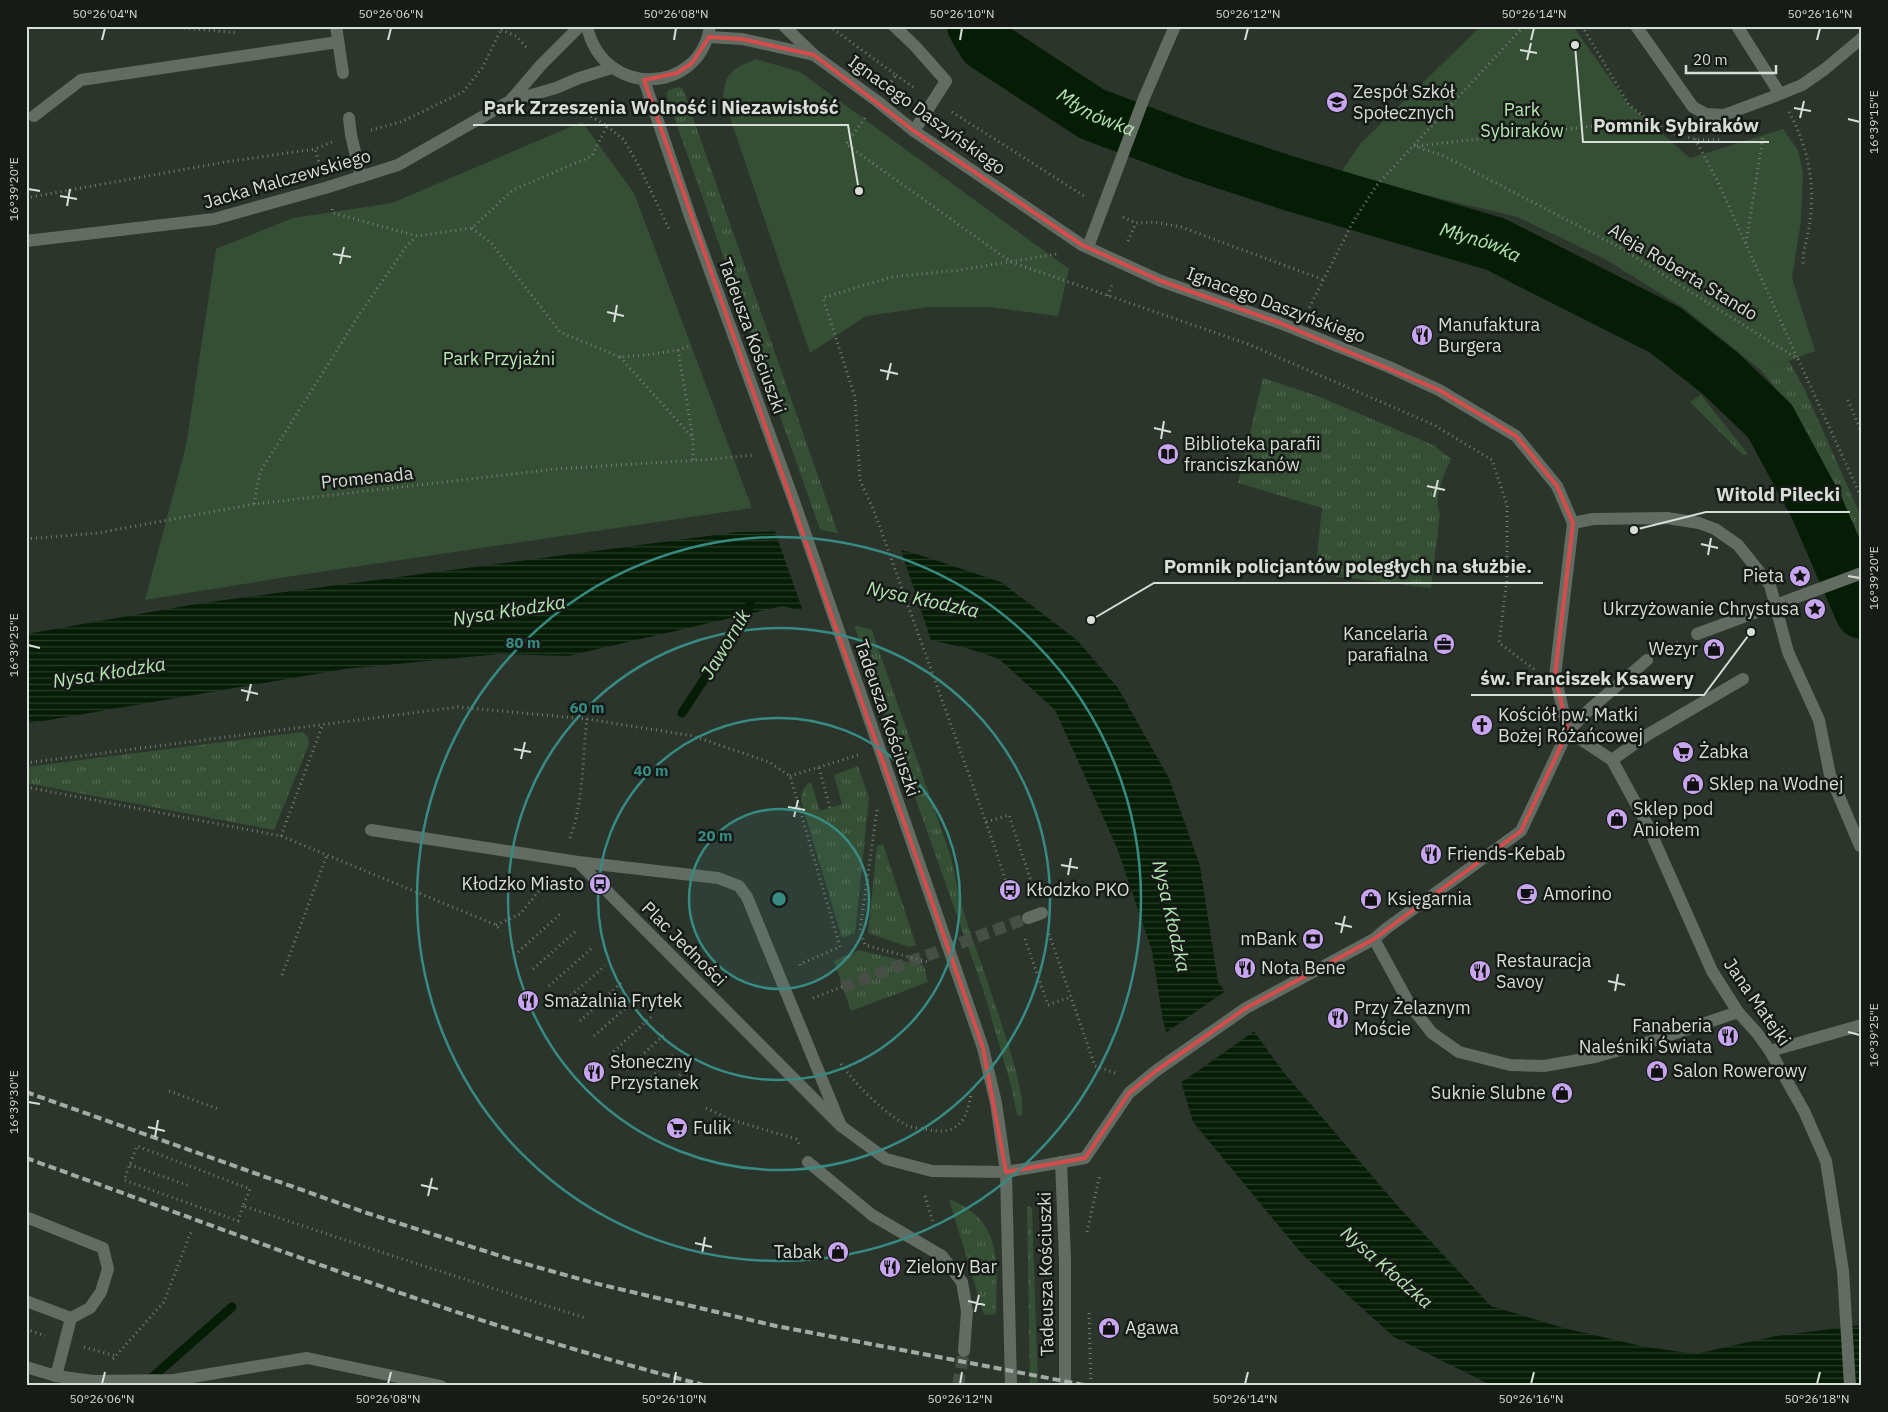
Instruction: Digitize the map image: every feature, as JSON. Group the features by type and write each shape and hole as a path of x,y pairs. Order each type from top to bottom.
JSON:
{"street":[{"path":"336,26 343,73"},
{"name":"Jacka Malczewskiego","path":"510,101 541,65 580,26"},
{"path":"588,26 590,38 599,55 612,68 627,76 644,80 661,79 677,73 692,63 702,51 709,31"},
{"name":"Ignacego Daszyńskiego","path":"784,26 814,55 877,101 914,132 1085,246 1161,281 1280,323 1389,367 1439,390 1516,436 1557,486 1573,523"},
{"path":"894,26 915,46 946,81 914,132"},
{"path":"1085,246 1144,98 1176,26"},
{"path":"1636,26 1693,107 1706,114 1724,115 1802,85 1826,69 1862,38"},
{"path":"1737,26 1780,94"},
{"name":"Ignacego Daszyńskiego","path":"709,31 814,55"},
{"path":"34,116 81,80 338,42"},
{"name":"Jacka Malczewskiego","path":"26,240 214,219 361,177 398,165 510,101 556,88 612,68"},
{"name":"Tadeusza Kościuszki","path":"644,80 691,219 794,504 983,1048 996,1104 1006,1172 1011,1386"},
{"path":"349,118 361,177"},
{"path":"1568,730 1555,676 1573,523 1593,519 1667,518 1699,523 1715,529 1738,545 1770,584 1788,652 1819,720 1830,775 1860,846"},
{"path":"1697,634 1862,573"},
{"path":"1006,1172 1085,1158 1129,1093 1157,1070 1246,1008 1374,939 1521,831 1568,730 1590,708 1653,656"},
{"path":"1612,760 1647,734 1743,679"},
{"name":"Jana Matejki","path":"1568,730 1612,760 1647,824 1712,971 1738,1012 1770,1050 1804,1111 1826,1161 1843,1271 1850,1386"},
{"path":"371,830 578,862 718,878 739,886 747,897 841,1126"},
{"name":"Plac Jedności","path":"578,862 841,1126 886,1159 932,1171 1006,1172"},
{"path":"1028,918 1042,913"},
{"path":"1374,939 1410,1004 1432,1033 1459,1052 1510,1065 1544,1066 1595,1057 1652,1041 1738,1012"},
{"path":"1770,1050 1862,1025"},
{"path":"808,1162 872,1216 942,1256 962,1282 967,1311 964,1351"},
{"name":"Tadeusza Kościuszki","path":"1061,1162 1065,1259 1065,1386"},
{"path":"26,1217 103,1248 108,1269 101,1292 90,1308 71,1318 56,1376"},
{"path":"26,1301 71,1318"},
{"path":"26,1367 56,1376 93,1381 174,1380 307,1358 441,1386"}],"path":[{"path":"1298,330 1353,222 1376,186 1524,26"},
{"path":"896,75 933,101 1102,207 1136,223 1154,222 1181,227 1324,280"},
{"path":"1780,94 1800,132 1808,156 1812,198 1810,223 1803,250 1802,264"},
{"path":"566,101 607,126 624,140 640,168 672,237"},
{"path":"1414,146 1647,120"},
{"path":"254,504 260,472 363,309 406,247 417,236 472,228 513,190 592,156 607,126"},
{"path":"1746,244 1763,136"},
{"path":"1694,139 1716,178 1862,499"},
{"name":"Aleja Roberta Stando","path":"1414,146 1444,156 1619,247 1798,359"},
{"path":"26,198 225,162 315,148"},
{"path":"1108,296 1136,223"},
{"path":"472,228 492,244 560,332 620,357 693,438"},
{"path":"1037,898 1009,815 986,822 874,511 860,480 855,397 823,298 891,277 959,270 1052,256 1085,246"},
{"path":"1010,262 1248,344 1434,425 1492,460 1507,505 1506,579 1499,643 1541,674 1555,676"},
{"path":"620,357 647,355 690,346"},
{"path":"678,350 693,438 693,460"},
{"path":"1848,400 1862,434"},
{"path":"750,446 756,464"},
{"name":"Promenada","path":"26,539 98,533 254,504 556,469 753,455"},
{"path":"26,762 458,707 587,719 693,736 769,762 790,776 840,948 800,964 803,973"},
{"path":"496,925 520,914 543,888 562,859 575,826 587,719"},
{"path":"281,836 323,724"},
{"path":"790,776 859,755"},
{"path":"818,768 830,808"},
{"path":"26,787 281,836 496,925 501,931"},
{"path":"880,818 877,809 860,930 865,945 928,962"},
{"path":"282,976 327,856"},
{"path":"518,952 560,914"},
{"path":"1047,927 1096,1066 1117,1074 1125,1069"},
{"path":"533,969 576,932"},
{"path":"549,986 591,949"},
{"path":"925,953 932,970"},
{"path":"563,1002 605,966"},
{"path":"580,1021 621,983"},
{"path":"809,990 812,999 842,987"},
{"path":"594,1036 636,999"},
{"path":"610,1055 650,1017"},
{"path":"626,1070 665,1034"},
{"path":"648,1081 675,1053"},
{"path":"835,1057 851,1078 907,1126 939,1132 957,1127 968,1112 972,1086"},
{"path":"666,1090 685,1069"},
{"path":"170,1092 218,1109"},
{"path":"706,1108 729,1119 796,1139 808,1162"},
{"path":"137,1146 250,1188 244,1206 238,1221 124,1180 137,1146"},
{"path":"130,1164 190,1186"},
{"path":"1087,1232 1100,1172"},
{"path":"244,1206 586,1318"},
{"path":"93,1381 164,1302 192,1229"},
{"path":"1089,1309 1091,1386"}],"highlighted area":[{"path":"709,37 742,39 814,55 914,131 1082,245 1161,281 1280,323 1439,390 1516,436 1557,486 1573,523 1555,676 1568,731 1521,831 1374,939 1246,1008 1157,1070 1129,1093 1085,1158 1006,1172 983,1048 644,80 677,73 692,63"}],"green space":[{"name":"Park Sybiraków","path":"1481,26 1573,26 1627,103 1690,158 1783,129 1798,150 1803,173 1801,221 1792,278 1815,351 1762,371 1681,306 1603,258 1517,217 1340,174 1360,144"},
{"path":"756,59 800,72 1069,269 1058,316 990,307 929,307 866,316 810,353 723,97 726,82 732,72 736,68"},
{"path":"679,87 683,89 951,857 963,910 1000,1017 1018,1079 1022,1102 1021,1116 1017,1115 1010,1082 984,992 667,97 669,90"},
{"name":"Park Przyjaźni","path":"582,122 634,193 752,508 299,575 145,600 186,446 216,249 293,218 392,203"},
{"path":"1789,361 1804,388 1862,519 1862,558 1830,480 1777,390 1762,371"},
{"path":"1263,378 1320,397 1435,446 1451,459 1439,494 1438,508 1440,514 1431,588 1315,574 1322,508 1238,483"},
{"path":"1701,395 1748,454 1743,455 1690,402"},
{"path":"302,732 308,737 309,744 274,830 26,783 26,767"},
{"path":"858,766 869,798 855,933 842,938 801,801 803,790 811,782 820,811 842,804 834,775"},
{"path":"883,844 916,945 909,947 868,933 877,846"},
{"path":"859,950 924,966 928,982 851,1011 834,961"},
{"path":"949,1199 967,1208 980,1220 994,1246 997,1278 996,1314 984,1315"},
{"path":"1027,1206 1032,1208 1038,1386 1030,1386"}],"water":[{"name":"Nysa Kłodzka","path":"813,531 914,553 1001,582 1077,640 1118,688 1169,778 1200,866 1218,982 1285,1074 1397,1205 1491,1306 1564,1328 1641,1346 1695,1354 1776,1336 1862,1325 1862,1386 1493,1386 1394,1337 1302,1254 1193,1122 1163,1021 1152,951 1117,848 1055,710 999,659 970,649 782,606 568,656 499,654 345,669 26,724 26,634 202,603 738,532"}],"pier":[{"path":"813,528 900,547 932,643 804,614 774,529"},
{"path":"1227,990 1256,1030 1179,1084 1164,1034"}],"waterway":[{"name":"Młynówka","path":"974,26 985,44 1092,114 1191,151 1291,184 1495,244 1665,330 1721,374 1770,421 1816,506 1862,612"},
{"name":"Jawornik","path":"682,713 747,614 750,603"},
{"name":"Jawornik","path":"148,1381 232,1307"}],"tunnel":[{"path":"842,987 1028,918"},
{"path":"958,1386 964,1351"}],"railway":[{"path":"26,1092 367,1213 519,1262 594,1283 776,1326 1090,1386"},
{"path":"26,1158 450,1310 621,1363 708,1386"}],"place":[{"name":"Pomnik Sybiraków","path":"1575,45"},
{"name":"Zespół Szkół Społecznych","path":"1337,102"},
{"name":"Park Zrzeszenia Wolność i Niezawisłość","path":"859,191"},
{"name":"Manufaktura Burgera","path":"1422,335"},
{"name":"Biblioteka parafii franciszkanów","path":"1168,454"},
{"name":"Witold Pilecki","path":"1634,530"},
{"name":"Pieta","path":"1800,576"},
{"name":"Ukrzyżowanie Chrystusa","path":"1815,609"},
{"name":"Pomnik policjantów poległych na służbie.","path":"1091,620"},
{"name":"św. Franciszek Ksawery","path":"1751,632"},
{"name":"Kancelaria parafialna","path":"1444,644"},
{"name":"Wezyr","path":"1714,649"},
{"name":"Kościół pw. Matki Bożej Różańcowej","path":"1482,725"},
{"name":"Żabka","path":"1683,752"},
{"name":"Sklep na Wodnej","path":"1693,784"},
{"name":"Sklep pod Aniołem","path":"1617,819"},
{"name":"Friends-Kebab","path":"1431,854"},
{"name":"Kłodzko Miasto","path":"600,884"},
{"name":"Kłodzko PKO","path":"1010,890"},
{"name":"Amorino","path":"1527,894"},
{"name":"Księgarnia","path":"1371,899"},
{"name":"mBank","path":"1313,939"},
{"name":"Nota Bene","path":"1245,968"},
{"name":"Restauracja Savoy","path":"1480,971"},
{"name":"Smażalnia Frytek","path":"528,1001"},
{"name":"Przy Żelaznym Moście","path":"1338,1018"},
{"name":"Fanaberia Naleśniki Świata","path":"1728,1036"},
{"name":"Salon Rowerowy","path":"1657,1071"},
{"name":"Słoneczny Przystanek","path":"594,1072"},
{"name":"Suknie Slubne","path":"1562,1093"},
{"name":"Fulik","path":"677,1128"},
{"name":"Tabak","path":"838,1252"},
{"name":"Zielony Bar","path":"890,1267"},
{"name":"Agawa","path":"1109,1328"}]}
